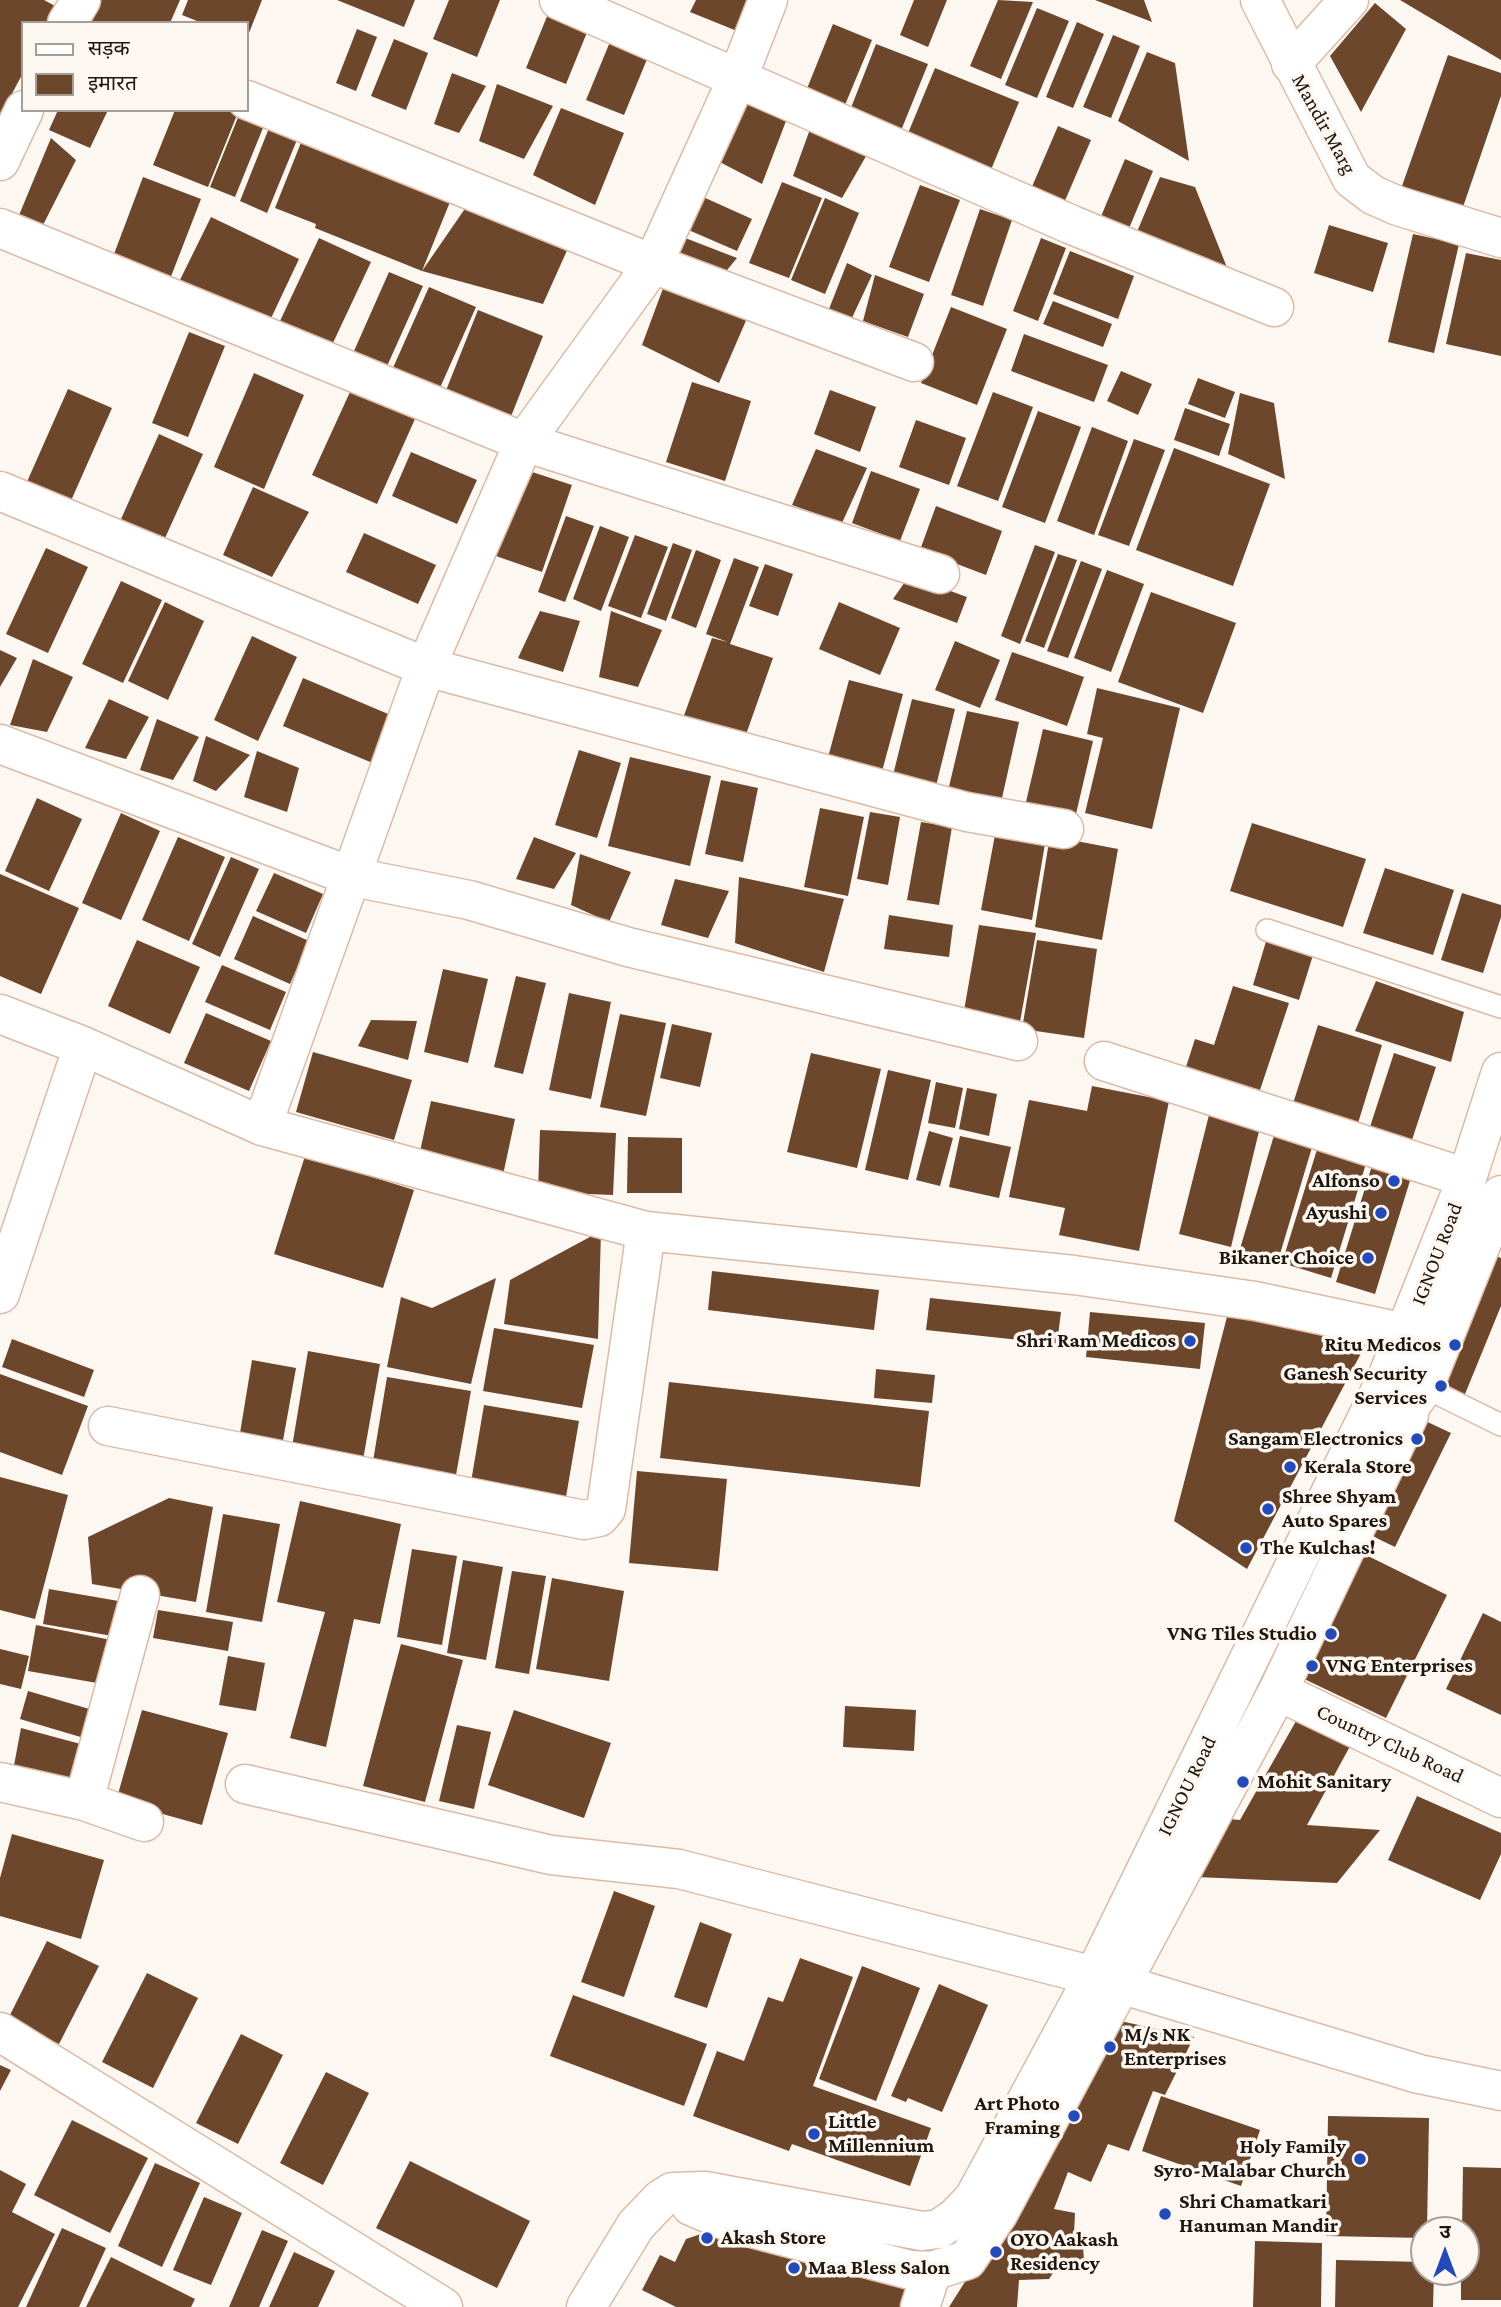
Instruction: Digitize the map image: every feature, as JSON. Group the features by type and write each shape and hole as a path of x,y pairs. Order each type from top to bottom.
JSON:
{"street":[{"path":"68,21 81,0"},
{"path":"559,0 1072,225 1274,307"},
{"path":"262,1126 426,667 524,442 653,264 738,77 768,0"},
{"name":"Mandir Marg","path":"1260,0 1352,179 1373,195 1398,206 1501,238"},
{"path":"1291,64 1349,0"},
{"path":"248,100 653,264 914,362"},
{"path":"0,161 23,112"},
{"path":"0,228 524,442 940,574"},
{"path":"0,491 426,667 967,812 1065,829"},
{"path":"0,744 353,877 469,900 628,947 1018,1041"},
{"path":"0,1014 83,1046 262,1126 646,1231 1074,1275 1255,1301 1406,1333"},
{"path":"0,1294 83,1046"},
{"path":"1104,1061 1467,1178"},
{"name":"IGNOU Road","path":"672,2192 692,2208 729,2222 825,2250 910,2270 932,2271 967,2260 998,2214 1406,1333 1467,1178 1501,1072"},
{"name":"IGNOU Road","path":"672,2192 692,2189 903,2230 939,2229 974,2198 1108,1980 1278,1691 1409,1415 1409,1408 1424,1387 1501,1195"},
{"path":"108,1426 584,1520 599,1517 606,1509 646,1231"},
{"path":"84,1801 140,1595"},
{"name":"Country Club Road","path":"1278,1691 1501,1798"},
{"path":"0,1782 84,1801 144,1822"},
{"path":"245,1784 551,1855 679,1869 1108,1980 1419,2074 1501,2091"},
{"path":"0,2032 443,2307"},
{"path":"586,2307 636,2224 672,2192"},
{"path":"920,2307 932,2271"}],"lane":[{"path":"1268,930 1501,1007"},
{"path":"1424,1387 1501,1425"}],"building":[{"path":"0,0 44,0 57,7 49,21 21,21 21,77 0,116"},
{"path":"97,0 180,0 171,21 88,20"},
{"path":"188,0 262,0 248,35 248,21 197,21 182,15"},
{"path":"337,0 415,0 404,27"},
{"path":"449,0 500,0 477,57 433,39"},
{"path":"696,0 756,0 742,33 690,12"},
{"path":"914,0 947,0 928,47 900,35"},
{"path":"998,0 1033,2 1001,79 970,66"},
{"path":"1095,0 1144,0 1152,22"},
{"path":"1400,0 1501,0 1501,60"},
{"path":"1375,3 1406,29 1361,112 1330,56"},
{"path":"1037,8 1069,21 1037,98 1005,85"},
{"path":"550,9 590,25 566,84 526,68"},
{"path":"1077,22 1104,34 1073,108 1046,97"},
{"path":"833,24 872,40 840,117 802,101"},
{"path":"357,29 377,37 356,91 336,83"},
{"path":"1113,35 1140,46 1111,118 1083,107"},
{"path":"612,37 650,52 624,115 586,100"},
{"path":"394,39 428,53 406,110 371,96"},
{"path":"876,44 928,64 898,138 847,118"},
{"path":"1147,52 1175,63 1189,161 1118,121"},
{"path":"1448,55 1501,73 1501,96 1463,207 1402,186"},
{"path":"935,68 1019,102 988,177 904,143"},
{"path":"452,73 486,86 459,133 434,124"},
{"path":"497,84 553,106 524,159 479,141"},
{"path":"737,96 791,108 762,184 712,158"},
{"path":"561,108 624,133 595,205 533,175"},
{"path":"57,112 107,112 90,148 49,130"},
{"path":"174,112 238,112 208,187 153,165"},
{"path":"240,112 267,118 235,197 210,187"},
{"path":"273,118 301,130 267,213 240,201"},
{"path":"813,121 873,144 842,198 793,176"},
{"path":"1058,126 1091,140 1061,210 1028,196"},
{"path":"304,135 452,197 422,271 315,228 316,224 275,208"},
{"path":"51,138 76,160 42,227 17,220"},
{"path":"1125,159 1153,171 1125,238 1097,226"},
{"path":"143,177 201,199 165,292 108,270"},
{"path":"1160,177 1195,187 1228,270 1134,239"},
{"path":"782,182 822,198 789,278 749,263"},
{"path":"920,185 960,200 929,282 889,267"},
{"path":"692,192 752,219 737,251 677,225"},
{"path":"473,197 569,246 543,304 422,271"},
{"path":"825,198 859,213 825,294 791,280"},
{"path":"980,209 1012,220 983,306 951,295"},
{"path":"211,217 299,259 265,331 176,288"},
{"path":"1329,225 1388,243 1373,292 1314,273"},
{"path":"1413,234 1459,244 1434,353 1388,342"},
{"path":"680,236 737,258 723,275 665,259"},
{"path":"319,238 371,262 332,345 280,321"},
{"path":"1041,238 1066,248 1038,321 1013,311"},
{"path":"1070,251 1134,276 1118,319 1053,294"},
{"path":"1466,253 1501,260 1501,356 1446,344"},
{"path":"847,263 872,275 851,320 829,309"},
{"path":"389,272 423,286 383,375 350,360"},
{"path":"875,275 924,294 908,337 863,321"},
{"path":"665,283 748,316 719,383 642,345"},
{"path":"429,287 476,307 439,390 392,370"},
{"path":"1053,301 1112,324 1103,347 1043,324"},
{"path":"951,307 1007,329 977,405 921,383"},
{"path":"478,310 543,336 508,424 443,398"},
{"path":"189,332 225,346 188,437 152,423"},
{"path":"1024,334 1108,365 1094,402 1011,371"},
{"path":"1121,371 1152,384 1138,415 1107,401"},
{"path":"254,373 304,395 264,489 214,467"},
{"path":"1198,378 1235,392 1225,418 1188,404"},
{"path":"355,381 419,410 377,504 312,475"},
{"path":"692,382 751,401 725,481 666,462"},
{"path":"68,389 112,408 70,503 26,484"},
{"path":"830,390 876,407 860,452 814,434"},
{"path":"993,392 1033,407 998,501 957,486"},
{"path":"1240,393 1274,403 1285,479 1228,454"},
{"path":"1185,408 1230,424 1219,456 1174,440"},
{"path":"1038,411 1081,427 1045,523 1002,507"},
{"path":"916,420 966,438 949,485 899,467"},
{"path":"1092,427 1128,441 1094,535 1057,521"},
{"path":"159,434 203,454 161,547 117,528"},
{"path":"1134,439 1165,450 1129,546 1098,535"},
{"path":"1174,448 1270,484 1233,586 1136,550"},
{"path":"816,449 867,468 842,523 792,505"},
{"path":"411,452 477,480 457,524 392,496"},
{"path":"523,469 572,485 542,572 493,555"},
{"path":"871,471 920,489 900,541 852,523"},
{"path":"253,487 309,512 272,577 223,555"},
{"path":"936,506 1002,531 986,575 920,550"},
{"path":"566,516 594,526 565,602 538,592"},
{"path":"600,526 629,537 601,611 573,599"},
{"path":"364,533 436,565 418,604 346,572"},
{"path":"635,535 668,547 641,618 608,606"},
{"path":"673,543 692,550 666,621 647,614"},
{"path":"1035,545 1055,552 1020,644 1001,636"},
{"path":"46,548 88,567 48,653 6,634"},
{"path":"696,550 721,560 696,628 671,618"},
{"path":"1058,554 1077,560 1044,648 1025,641"},
{"path":"734,558 759,567 730,644 773,658 743,743 682,721 712,638 728,642 706,634"},
{"path":"1081,561 1102,569 1068,658 1047,651"},
{"path":"765,564 793,574 778,616 749,606"},
{"path":"1107,570 1144,584 1111,672 1074,658"},
{"path":"909,576 967,597 957,623 893,599"},
{"path":"121,581 162,600 123,683 82,664"},
{"path":"1151,592 1236,623 1203,713 1118,682"},
{"path":"165,602 204,621 168,700 128,681"},
{"path":"839,602 900,628 880,675 819,649"},
{"path":"540,611 580,621 563,672 518,658"},
{"path":"611,611 662,630 638,687 599,677"},
{"path":"252,636 297,657 258,741 214,720"},
{"path":"955,641 1000,660 980,708 935,690"},
{"path":"0,650 17,658 0,687"},
{"path":"1012,652 1084,677 1067,726 995,700"},
{"path":"33,659 73,677 47,732 10,725"},
{"path":"303,678 400,719 380,766 283,726"},
{"path":"849,680 903,694 881,775 827,761"},
{"path":"1097,688 1180,708 1152,829 1085,813 1103,738 1087,734"},
{"path":"109,699 149,717 126,759 85,748"},
{"path":"912,699 955,709 936,786 893,775"},
{"path":"967,711 1019,722 1000,807 947,795"},
{"path":"157,719 199,737 173,780 140,770"},
{"path":"1043,729 1093,741 1076,814 1026,802"},
{"path":"206,736 250,755 216,791 193,781"},
{"path":"579,750 621,763 597,838 555,825"},
{"path":"257,751 299,768 287,812 244,797"},
{"path":"630,757 711,776 690,866 608,846"},
{"path":"721,780 758,788 743,862 705,854"},
{"path":"37,798 82,819 49,891 5,871"},
{"path":"820,808 864,817 848,896 804,887"},
{"path":"870,812 900,817 888,885 857,879"},
{"path":"121,813 160,831 121,920 82,903"},
{"path":"921,822 952,827 939,905 907,900"},
{"path":"1252,823 1366,859 1343,927 1230,891"},
{"path":"997,824 1047,832 1032,920 981,910"},
{"path":"1050,836 1118,849 1102,940 1035,927"},
{"path":"178,837 225,857 189,941 142,920"},
{"path":"534,837 576,853 554,889 516,879"},
{"path":"580,854 631,872 609,922 571,905"},
{"path":"231,857 259,869 220,957 192,944"},
{"path":"1385,868 1454,890 1433,955 1363,933"},
{"path":"274,873 323,894 306,933 256,911"},
{"path":"0,874 79,908 41,994 0,976"},
{"path":"739,877 844,899 824,972 735,943"},
{"path":"675,879 729,891 708,938 661,925"},
{"path":"1462,893 1501,905 1501,917 1483,973 1441,960"},
{"path":"889,915 953,925 949,957 884,949"},
{"path":"253,916 309,941 290,984 234,959"},
{"path":"979,925 1036,933 1018,1033 962,1022"},
{"path":"1267,938 1314,952 1299,1000 1253,985"},
{"path":"137,940 200,967 170,1034 108,1006"},
{"path":"1037,940 1097,949 1084,1038 1022,1029"},
{"path":"222,965 286,992 270,1030 205,1002"},
{"path":"443,969 488,979 468,1063 424,1052"},
{"path":"516,976 546,983 523,1074 494,1067"},
{"path":"1376,981 1464,1012 1451,1062 1355,1031"},
{"path":"1233,986 1289,1003 1260,1090 1186,1067 1195,1039 1214,1045"},
{"path":"569,993 611,1002 591,1099 549,1090"},
{"path":"206,1013 271,1041 249,1091 184,1063"},
{"path":"620,1014 666,1023 646,1116 600,1107"},
{"path":"371,1020 417,1021 408,1060 358,1046"},
{"path":"672,1024 712,1033 700,1087 660,1078"},
{"path":"1318,1025 1382,1045 1355,1133 1290,1113"},
{"path":"313,1052 412,1080 394,1140 296,1112"},
{"path":"811,1053 881,1069 857,1168 787,1152"},
{"path":"1394,1053 1436,1067 1410,1146 1368,1133"},
{"path":"888,1070 931,1080 908,1180 865,1170"},
{"path":"936,1082 963,1088 955,1128 928,1123"},
{"path":"1092,1086 1169,1101 1139,1251 1059,1235 1065,1208 1009,1197 1029,1100 1087,1111"},
{"path":"967,1088 997,1094 989,1136 959,1129"},
{"path":"431,1101 515,1119 503,1175 419,1156"},
{"path":"1210,1111 1261,1123 1231,1247 1179,1234"},
{"path":"540,1130 616,1133 613,1195 538,1192"},
{"path":"929,1131 953,1138 940,1186 916,1180"},
{"path":"1275,1132 1313,1144 1277,1264 1239,1252"},
{"path":"960,1136 1011,1147 999,1198 949,1187"},
{"path":"628,1137 682,1138 682,1193 627,1193"},
{"path":"1319,1143 1368,1157 1331,1278 1282,1263"},
{"path":"305,1156 414,1190 383,1288 274,1254"},
{"path":"1374,1159 1413,1171 1375,1294 1336,1282"},
{"path":"601,1231 598,1339 504,1324 510,1280"},
{"path":"1487,1252 1501,1258 1501,1306 1463,1399 1434,1386"},
{"path":"712,1271 879,1290 874,1330 708,1310"},
{"path":"496,1278 471,1384 387,1367 401,1297 432,1308"},
{"path":"930,1298 1061,1312 1057,1344 926,1330"},
{"path":"1229,1309 1367,1342 1247,1569 1174,1521"},
{"path":"1090,1312 1205,1323 1200,1369 1086,1357"},
{"path":"494,1328 594,1345 582,1408 483,1391"},
{"path":"12,1339 94,1370 84,1397 2,1367"},
{"path":"308,1351 380,1364 363,1460 292,1447"},
{"path":"252,1360 296,1368 282,1446 239,1439"},
{"path":"876,1369 935,1375 932,1403 874,1398"},
{"path":"0,1374 88,1406 62,1475 0,1452"},
{"path":"387,1377 471,1391 456,1475 373,1461"},
{"path":"669,1382 929,1411 920,1487 660,1458"},
{"path":"484,1405 579,1421 566,1497 471,1482"},
{"path":"1419,1418 1451,1433 1395,1547 1362,1531"},
{"path":"637,1471 727,1479 718,1571 629,1563"},
{"path":"0,1477 68,1495 35,1619 0,1610"},
{"path":"169,1498 213,1507 196,1602 92,1584 88,1537"},
{"path":"300,1501 401,1524 380,1624 354,1619 326,1747 290,1738 325,1612 277,1602"},
{"path":"223,1514 280,1524 262,1622 206,1612"},
{"path":"412,1549 457,1556 442,1645 397,1637"},
{"path":"1362,1553 1447,1595 1386,1718 1300,1677"},
{"path":"463,1560 503,1567 486,1660 447,1653"},
{"path":"512,1571 546,1576 529,1674 495,1668"},
{"path":"552,1578 624,1591 609,1681 536,1669"},
{"path":"49,1589 130,1603 124,1638 43,1624"},
{"path":"158,1610 233,1622 228,1651 153,1638"},
{"path":"1483,1613 1501,1622 1501,1715 1446,1689"},
{"path":"36,1625 111,1640 103,1684 28,1671"},
{"path":"401,1644 463,1660 425,1802 363,1786"},
{"path":"0,1649 29,1656 21,1689 0,1684"},
{"path":"228,1656 265,1663 256,1711 219,1705"},
{"path":"28,1691 103,1713 94,1741 20,1719"},
{"path":"845,1706 916,1710 914,1751 843,1747"},
{"path":"142,1710 228,1733 202,1825 116,1801"},
{"path":"514,1710 611,1743 584,1818 488,1785"},
{"path":"1300,1714 1354,1739 1307,1825 1380,1830 1337,1883 1196,1877 1229,1819 1240,1820"},
{"path":"457,1725 491,1732 474,1809 439,1801"},
{"path":"21,1728 88,1746 76,1791 12,1776"},
{"path":"1417,1796 1501,1833 1501,1854 1480,1900 1388,1860"},
{"path":"12,1834 104,1860 81,1939 0,1916 0,1878"},
{"path":"614,1891 655,1906 624,1997 581,1982"},
{"path":"700,1922 732,1934 707,2008 674,1997"},
{"path":"47,1941 99,1966 59,2044 8,2019"},
{"path":"800,1958 853,1977 813,2086 931,2128 910,2186 792,2144 789,2151 693,2116 717,2051 744,2061 768,1997 783,2002"},
{"path":"862,1966 920,1988 876,2101 819,2079"},
{"path":"147,1973 198,1998 153,2088 102,2062"},
{"path":"939,1984 988,2005 942,2112 908,2098 906,2102 891,2096"},
{"path":"573,1995 707,2044 684,2106 550,2056"},
{"path":"1111,2019 1194,2037 1165,2095 1153,2091 1129,2151 1108,2144 1091,2182 1068,2172 1054,2209 1075,2213 1074,2234 1082,2234 1084,2260 1061,2261 1049,2279 1019,2280 1017,2307 949,2307 982,2255"},
{"path":"241,2034 283,2055 238,2144 196,2123"},
{"path":"0,2065 11,2070 0,2091"},
{"path":"326,2072 369,2093 323,2185 280,2163"},
{"path":"1161,2096 1260,2130 1241,2186 1142,2151"},
{"path":"1328,2116 1429,2118 1427,2216 1410,2216 1410,2238 1326,2236"},
{"path":"72,2120 148,2158 110,2233 34,2195"},
{"path":"410,2161 530,2221 497,2288 376,2228"},
{"path":"155,2163 200,2183 162,2267 118,2246"},
{"path":"1463,2167 1501,2168 1501,2300 1461,2300 1461,2286 1480,2286 1480,2216 1462,2216"},
{"path":"0,2170 26,2184 12,2212 55,2234 18,2307 0,2307"},
{"path":"204,2197 242,2213 211,2285 173,2270"},
{"path":"62,2228 106,2248 79,2307 26,2307"},
{"path":"262,2230 288,2241 259,2307 229,2307"},
{"path":"707,2232 915,2285 905,2307 676,2307 642,2290 660,2255 675,2262 686,2239"},
{"path":"1255,2241 1322,2243 1321,2307 1253,2307"},
{"path":"294,2252 335,2271 318,2307 269,2307"},
{"path":"111,2257 195,2299 191,2307 86,2307"},
{"path":"1336,2260 1410,2262 1410,2286 1434,2286 1433,2307 1335,2307"}],"place":[{"name":"Alfonso","path":"1394,1181"},
{"name":"Ayushi","path":"1381,1213"},
{"name":"Bikaner Choice","path":"1368,1258"},
{"name":"Shri Ram Medicos","path":"1190,1341"},
{"name":"Ritu Medicos","path":"1455,1345"},
{"name":"Ganesh Security Services","path":"1441,1386"},
{"name":"Sangam Electronics","path":"1417,1439"},
{"name":"Kerala Store","path":"1290,1467"},
{"name":"Shree Shyam Auto Spares","path":"1268,1509"},
{"name":"The Kulchas!","path":"1246,1548"},
{"name":"VNG Tiles Studio","path":"1331,1634"},
{"name":"VNG Enterprises","path":"1312,1666"},
{"name":"Mohit Sanitary","path":"1243,1782"},
{"name":"M/s NK Enterprises","path":"1110,2047"},
{"name":"Art Photo Framing","path":"1074,2116"},
{"name":"Little Millennium","path":"814,2134"},
{"name":"Holy Family Syro-Malabar Church","path":"1360,2159"},
{"name":"Shri Chamatkari Hanuman Mandir","path":"1165,2214"},
{"name":"Akash Store","path":"707,2238"},
{"name":"OYO Aakash Residency","path":"996,2252"},
{"name":"Maa Bless Salon","path":"794,2268"}]}
